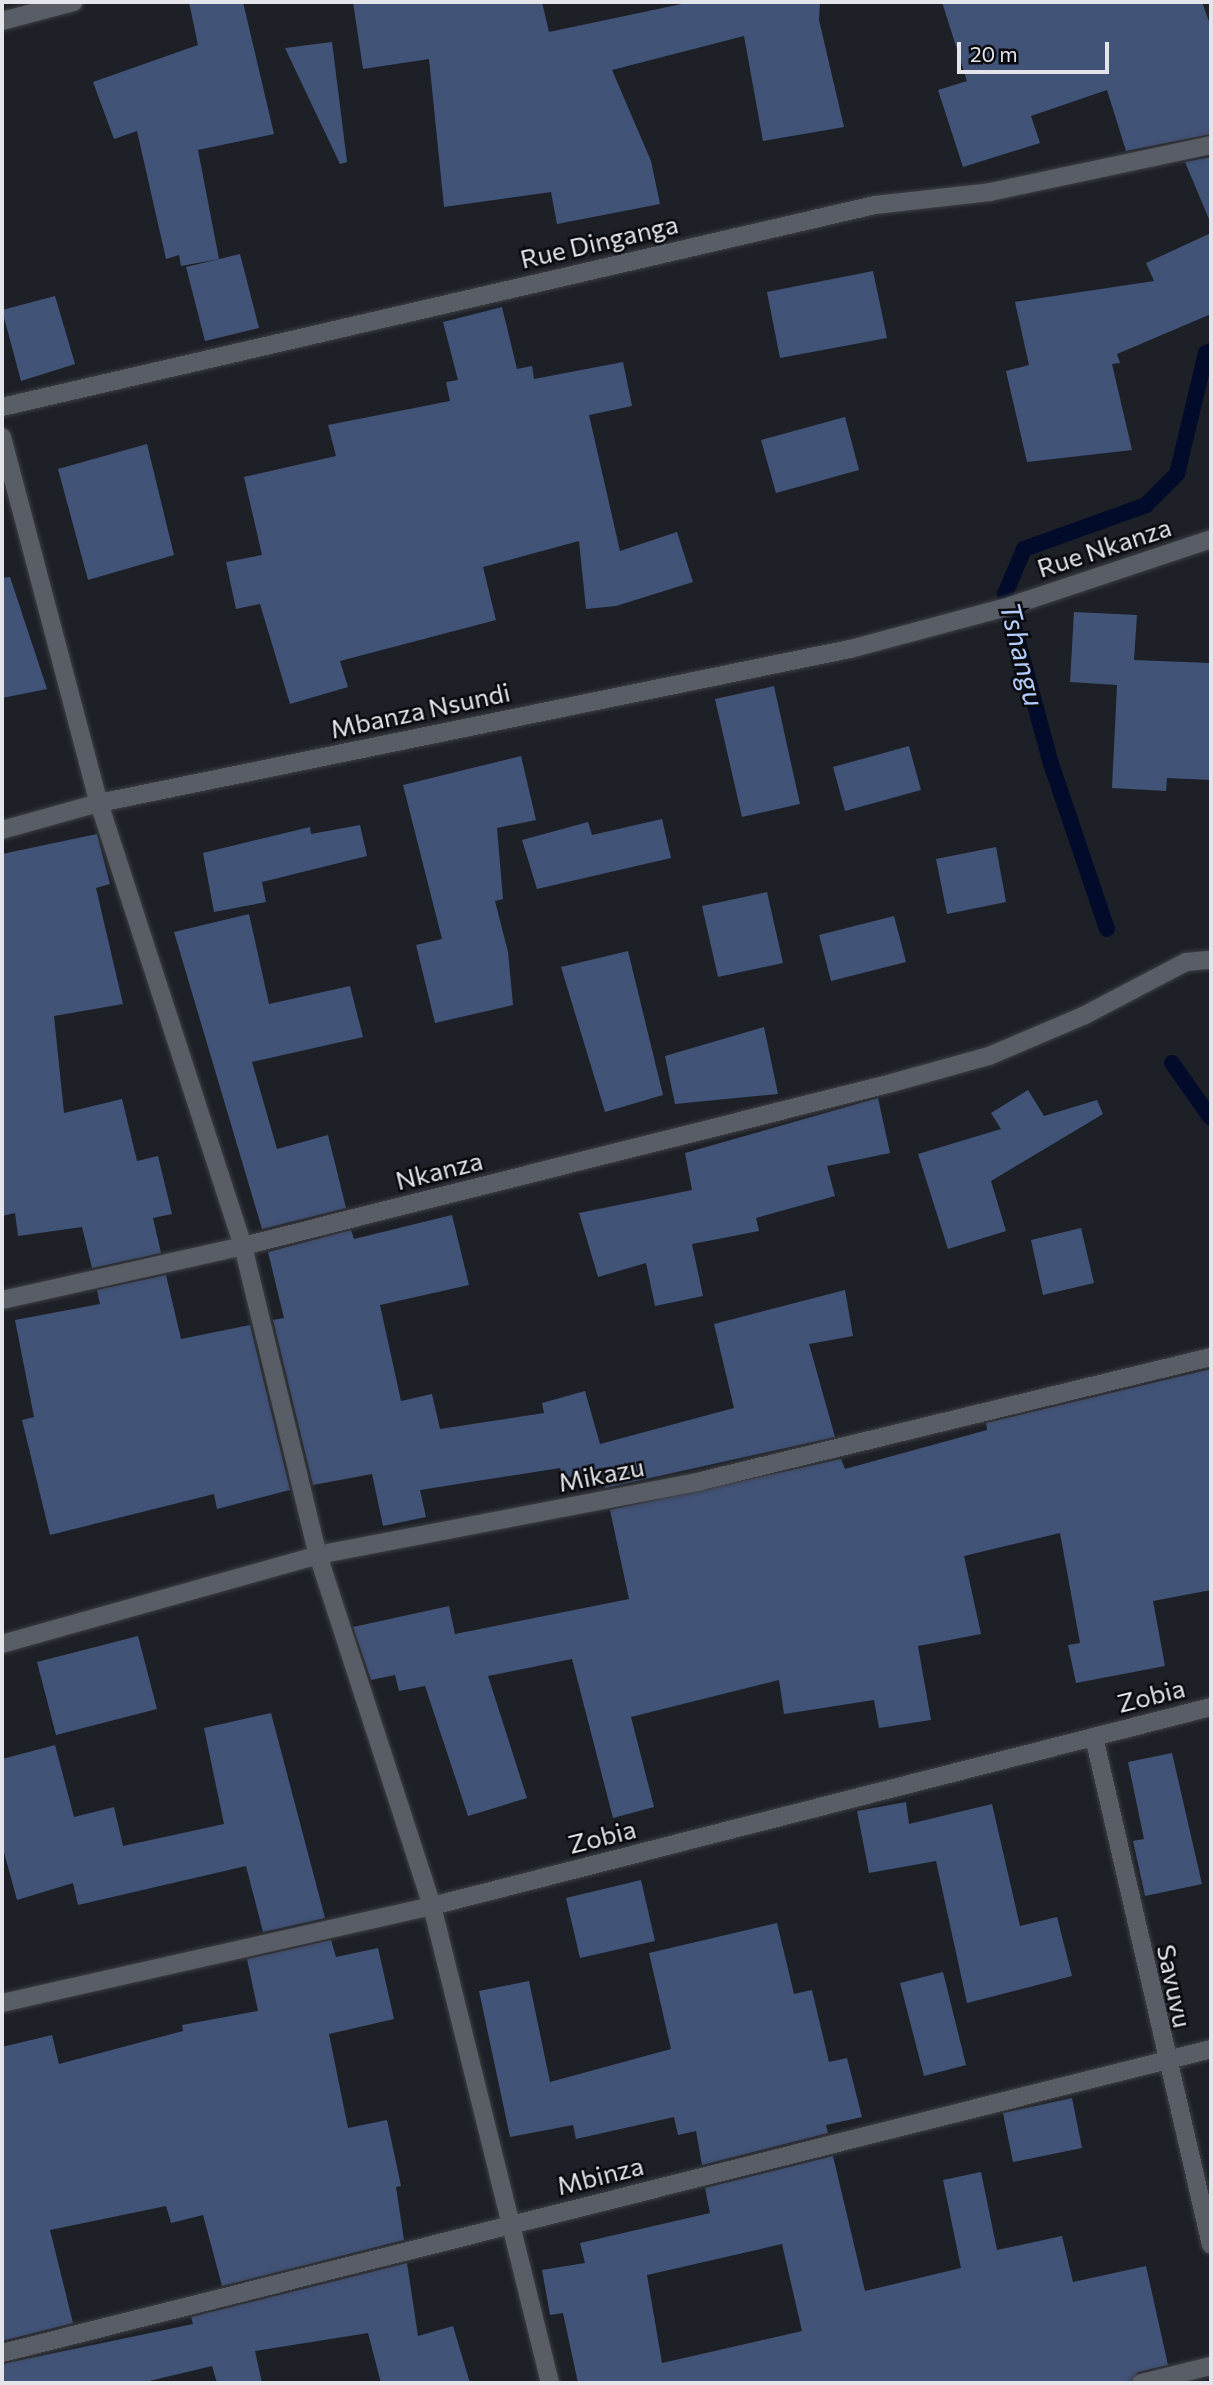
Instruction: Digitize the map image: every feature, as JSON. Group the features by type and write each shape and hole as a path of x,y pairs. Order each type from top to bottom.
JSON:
{"street":[{"path":"2,21 74,2"},
{"name":"Rue Dinganga","path":"2,407 875,205 978,194 1211,145"},
{"path":"2,437 99,803 243,1246 318,1555 432,1906 550,2383"},
{"name":"Rue Nkanza","path":"850,649 1010,606 1211,539"},
{"name":"Mbanza Nsundi","path":"2,830 99,803 850,649"},
{"name":"Nkanza","path":"2,1300 243,1246 888,1084 989,1056 1186,962 1211,960"},
{"name":"Mikazu","path":"2,1644 318,1555 701,1481 1211,1357"},
{"name":"Zobia","path":"2,2003 432,1906 1211,1707"},
{"name":"Savuvu","path":"1094,1737 1165,2060 1211,2245"},
{"name":"Mbinza","path":"2,2353 1211,2049"},
{"path":"1141,2383 1211,2366"}],"building":[{"path":"189,2 243,2 274,134 198,150 219,259 181,266 179,255 166,259 137,131 114,139 93,82 198,45"},
{"path":"353,2 542,2 549,32 691,2 820,2 819,20 844,127 763,141 744,36 612,70 651,161 660,204 557,224 551,192 444,207 429,59 363,69"},
{"path":"942,2 1202,2 1211,27 1211,134 1126,151 1107,90 1031,116 1040,143 963,167 938,90 967,81"},
{"path":"332,42 347,162 340,164 285,48"},
{"path":"1211,157 1211,224 1185,162"},
{"path":"1211,233 1211,314 1117,354 1120,363 1112,364 1132,450 1027,462 1006,371 1029,365 1015,302 1154,281 1146,263"},
{"path":"240,254 259,328 205,341 186,267"},
{"path":"873,271 887,338 780,358 767,292"},
{"path":"55,296 75,364 21,381 2,310"},
{"path":"502,307 517,369 532,366 534,379 623,362 632,406 589,415 620,551 677,532 693,582 616,606 586,609 579,541 483,567 496,620 340,661 348,687 290,704 260,604 236,609 226,562 262,555 244,477 336,456 328,425 450,401 446,382 458,380 443,322"},
{"path":"845,417 859,470 776,493 761,440"},
{"path":"147,444 174,555 88,580 58,469"},
{"path":"10,577 47,689 2,698 2,578"},
{"path":"1074,612 1137,615 1134,660 1211,663 1211,780 1167,778 1166,791 1112,788 1117,685 1070,682"},
{"path":"774,686 800,804 742,817 715,699"},
{"path":"909,746 921,790 845,811 833,767"},
{"path":"521,756 536,820 497,828 503,899 495,901 508,952 513,1005 435,1023 416,945 442,939 403,785"},
{"path":"662,819 671,858 537,889 522,840 588,822 592,835"},
{"path":"360,825 367,856 262,882 266,902 214,912 203,853 310,827 311,834"},
{"path":"97,834 110,884 96,888 123,1004 54,1016 64,1113 122,1099 137,1161 158,1156 172,1214 153,1218 161,1253 92,1268 82,1227 18,1236 15,1213 2,1216 2,854"},
{"path":"996,847 1006,902 947,914 936,859"},
{"path":"767,892 783,963 718,977 702,906"},
{"path":"249,914 269,1004 350,986 363,1037 252,1062 277,1149 328,1135 346,1208 262,1229 174,932"},
{"path":"894,916 906,962 831,981 819,935"},
{"path":"628,951 663,1095 605,1112 561,967"},
{"path":"764,1027 778,1094 675,1104 665,1056"},
{"path":"1028,1090 1044,1116 1097,1100 1103,1114 991,1181 1006,1231 948,1249 918,1154 1001,1129 991,1113"},
{"path":"878,1098 890,1153 827,1166 835,1196 756,1218 759,1231 692,1244 703,1296 655,1306 646,1263 598,1277 579,1213 692,1190 685,1153"},
{"path":"452,1215 469,1285 380,1305 401,1401 432,1394 440,1429 544,1413 542,1403 585,1391 600,1444 734,1408 714,1324 845,1290 853,1336 809,1344 835,1437 605,1488 601,1468 563,1479 560,1468 420,1490 426,1517 383,1526 372,1474 313,1485 273,1320 284,1318 268,1252 351,1230 354,1239"},
{"path":"1081,1228 1094,1283 1043,1295 1031,1240"},
{"path":"166,1275 181,1339 250,1325 290,1490 217,1509 214,1494 50,1535 22,1420 34,1417 15,1320 100,1304 97,1290"},
{"path":"1211,1369 1211,1590 1153,1601 1165,1666 1076,1683 1068,1645 1080,1643 1060,1533 964,1556 981,1634 918,1646 931,1720 879,1728 874,1700 784,1714 779,1680 631,1717 654,1807 613,1818 572,1659 488,1676 527,1798 468,1816 425,1686 399,1691 395,1675 371,1680 353,1627 449,1606 455,1634 629,1599 610,1510 841,1459 845,1469 987,1430 986,1423"},
{"path":"138,1636 157,1709 56,1735 37,1662"},
{"path":"271,1713 325,1918 263,1932 246,1866 78,1905 73,1883 17,1900 2,1845 2,1759 55,1745 74,1817 114,1807 123,1846 224,1824 204,1728"},
{"path":"1172,1753 1202,1884 1145,1896 1133,1841 1144,1839 1128,1762"},
{"path":"906,1802 909,1824 992,1804 1020,1926 1057,1917 1072,1976 967,2003 936,1861 869,1873 857,1811"},
{"path":"641,1880 655,1941 580,1958 566,1898"},
{"path":"777,1923 794,1994 812,1990 829,2062 847,2058 862,2117 826,2125 828,2133 702,2165 696,2131 678,2135 674,2117 576,2139 573,2125 510,2137 479,1991 529,1981 550,2082 671,2049 649,1953"},
{"path":"331,1940 336,1957 378,1948 394,2019 329,2034 348,2128 387,2120 401,2186 396,2187 404,2240 222,2286 203,2215 171,2223 166,2206 50,2230 73,2323 2,2341 2,2047 52,2035 59,2064 183,2031 182,2025 258,2011 247,1959"},
{"path":"943,1972 966,2065 924,2076 900,1983"},
{"path":"1072,2098 1082,2148 1013,2162 1003,2113"},
{"path":"833,2156 865,2291 961,2268 943,2180 981,2172 997,2250 1062,2236 1073,2282 1146,2266 1168,2365 1138,2372 1130,2383 578,2383 563,2313 550,2315 542,2270 585,2263 580,2243 710,2213 705,2188","holes":["782,2244 802,2331 662,2363 647,2275"]},
{"path":"407,2263 418,2336 453,2326 470,2383 381,2383 368,2333 255,2351 262,2383 217,2383 212,2366 141,2383 2,2383 2,2364 193,2324 191,2317"}],"waterway":[{"name":"Tshangu","path":"1107,929 1051,764 1005,594 1024,549 1146,505 1177,474 1206,353 1211,351"},
{"name":"Tshangu","path":"1172,1063 1211,1118"}]}
